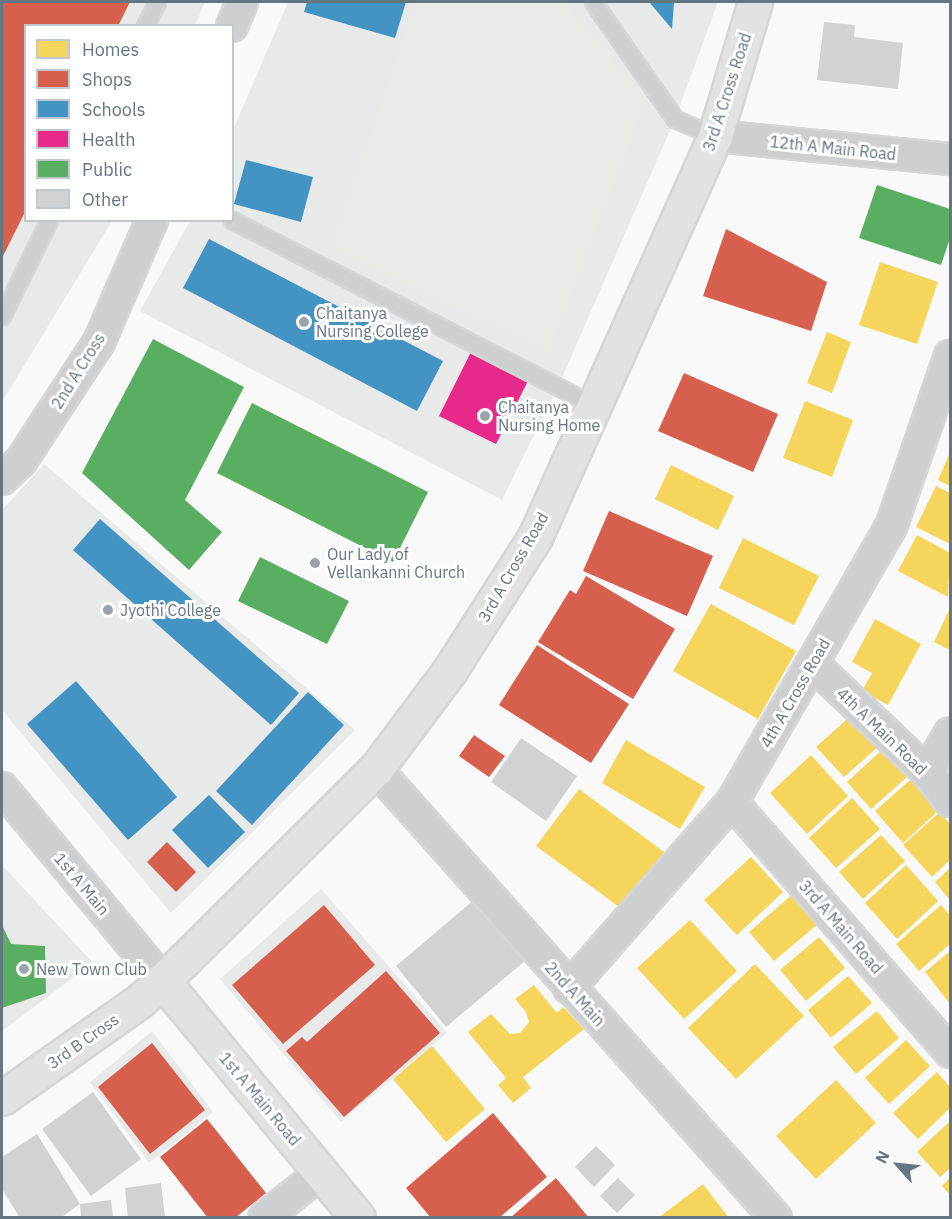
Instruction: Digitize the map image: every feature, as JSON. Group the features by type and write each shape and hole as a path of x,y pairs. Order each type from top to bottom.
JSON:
{"street":[{"path":"233,24 242,2"},
{"name":"3rd A Cross Road","path":"162,980 376,769 450,670 534,537 715,136 755,2"},
{"name":"12th A Main Road","path":"715,136 951,159"},
{"name":"2nd A Cross","path":"2,479 21,461 99,342 151,222"},
{"name":"4th A Cross Road","path":"569,988 732,802 891,527 951,356"},
{"name":"4th A Main Road","path":"812,663 927,772 951,801"},
{"path":"927,772 951,733"},
{"name":"2nd A Main","path":"376,769 776,1218"},
{"name":"1st A Main","path":"2,788 162,980"},
{"name":"3rd A Main Road","path":"732,802 951,1052"},
{"name":"3rd B Cross","path":"2,1098 141,1000 162,980"},
{"name":"1st A Main Road","path":"162,980 358,1218"},
{"path":"264,1218 321,1173"}],"lane":[{"path":"146,24 157,2"},
{"path":"593,2 675,119 715,136"},
{"path":"234,221 594,405"},
{"path":"2,316 48,222"}],"shaded area":[{"path":"2,2 205,2 195,24 24,24 24,222 111,222 2,402"},
{"path":"288,2 718,2 675,119 561,380 502,500 140,311 189,222 234,222 234,128"},
{"path":"417,2 564,2 645,100 548,351 333,246"},
{"name":"Jyothi College","path":"44,464 355,730 171,913 2,710 2,510"},
{"path":"2,865 93,963 2,1031"},
{"path":"321,889 447,1033 341,1122 220,979"},
{"path":"152,1031 213,1112 149,1163 90,1082"}],"building: Homes":[{"path":"880,262 938,282 917,344 859,325"},
{"path":"827,332 851,342 832,393 807,383"},
{"path":"805,401 853,420 832,477 783,458"},
{"path":"950,452 950,486 938,480"},
{"path":"671,465 734,496 718,530 655,499"},
{"path":"936,486 950,493 950,544 916,527"},
{"path":"917,535 950,553 948,597 898,571"},
{"path":"743,538 819,576 794,625 719,588"},
{"path":"711,604 796,651 758,719 673,671"},
{"path":"950,608 950,650 934,642"},
{"path":"875,619 921,644 888,705 862,691 872,673 852,662"},
{"path":"854,713 881,744 844,777 816,747"},
{"path":"626,740 705,787 680,829 602,783"},
{"path":"883,749 907,777 871,809 847,782"},
{"path":"811,755 848,796 807,834 770,793"},
{"path":"910,780 938,811 903,843 875,811"},
{"path":"579,789 664,852 622,909 536,846"},
{"path":"852,798 880,829 836,868 809,838"},
{"path":"940,812 950,824 950,860 932,877 903,845"},
{"path":"881,835 905,861 863,899 839,872"},
{"path":"751,857 783,892 737,935 704,900"},
{"path":"906,865 938,901 897,939 865,903"},
{"path":"950,868 950,900 935,882"},
{"path":"793,894 818,924 774,961 749,932"},
{"path":"941,905 950,915 950,944 919,971 896,944"},
{"path":"690,920 737,971 684,1019 637,968"},
{"path":"819,937 845,968 806,1001 780,970"},
{"path":"950,951 950,1004 925,972"},
{"path":"755,964 804,1016 736,1079 688,1028"},
{"path":"848,976 872,1003 831,1038 808,1010"},
{"path":"534,985 557,1013 563,1007 584,1029 523,1077 531,1088 513,1103 498,1085 506,1078 468,1032 491,1014 510,1034 520,1033 529,1022 526,1012 515,999"},
{"path":"877,1011 899,1038 856,1074 833,1047"},
{"path":"906,1040 930,1066 889,1104 865,1078"},
{"path":"432,1046 485,1109 446,1142 393,1079"},
{"path":"937,1072 950,1087 950,1108 918,1139 893,1113"},
{"path":"836,1080 876,1123 816,1179 776,1136"},
{"path":"950,1121 950,1168 940,1177 917,1152"},
{"path":"950,1178 950,1195 942,1186"},
{"path":"703,1184 729,1218 658,1218"}],"building: Shops":[{"path":"2,2 130,2 119,24 24,24 24,214 2,258"},
{"path":"726,229 827,282 811,331 703,296"},
{"path":"684,373 778,414 753,472 658,431"},
{"path":"609,511 713,556 687,616 583,571"},
{"path":"586,576 675,629 633,699 538,642 570,590 576,594"},
{"path":"537,645 629,704 591,763 499,705"},
{"path":"474,735 505,756 489,777 459,756"},
{"path":"167,842 196,872 176,892 147,862"},
{"path":"324,905 375,965 283,1044 232,985"},
{"path":"386,971 440,1033 344,1117 286,1051 302,1037 307,1042"},
{"path":"152,1043 205,1110 150,1154 98,1087"},
{"path":"493,1113 547,1177 499,1218 431,1218 406,1188"},
{"path":"207,1119 266,1193 235,1218 208,1218 160,1157"},
{"path":"556,1178 589,1218 510,1218"}],"building: Schools":[{"path":"307,2 406,2 395,38 304,12"},
{"path":"649,2 674,2 672,29"},
{"path":"246,160 313,177 301,222 234,204"},
{"path":"209,239 443,361 417,411 183,288"},
{"path":"100,519 299,693 271,725 73,550"},
{"path":"76,681 177,797 128,840 27,724"},
{"path":"308,692 344,725 252,825 216,791"},
{"path":"209,795 245,832 208,868 172,830"}],"building: Health":[{"path":"473,348 530,377 496,444 439,416"}],"building: Public":[{"path":"877,185 950,209 950,238 941,265 859,238"},
{"path":"153,339 244,387 185,500 222,532 189,570 82,473"},
{"path":"252,403 428,492 393,562 217,473"},
{"path":"260,557 349,601 327,644 238,601"},
{"name":"New Town Club","path":"2,925 11,944 45,946 46,993 2,1008"}],"building: Other":[{"path":"824,22 855,25 854,37 903,43 898,89 817,80"},
{"path":"521,738 577,776 546,821 491,782"},
{"path":"474,900 525,961 446,1027 396,966"},
{"path":"93,1092 141,1159 91,1196 42,1129"},
{"path":"37,1134 80,1204 60,1218 20,1218 2,1189 2,1157"},
{"path":"596,1146 615,1165 594,1187 575,1167"},
{"path":"618,1178 635,1195 617,1213 600,1196"},
{"path":"161,1183 165,1218 128,1218 125,1188"},
{"path":"111,1200 113,1218 81,1218 80,1204"}],"place":[{"name":"Chaitanya Nursing College","path":"304,322"},
{"name":"Chaitanya Nursing Home","path":"485,416"},
{"name":"Our Lady of Vellankanni Church","path":"315,563"},
{"name":"Jyothi College","path":"108,610"},
{"name":"New Town Club","path":"24,969"}]}
